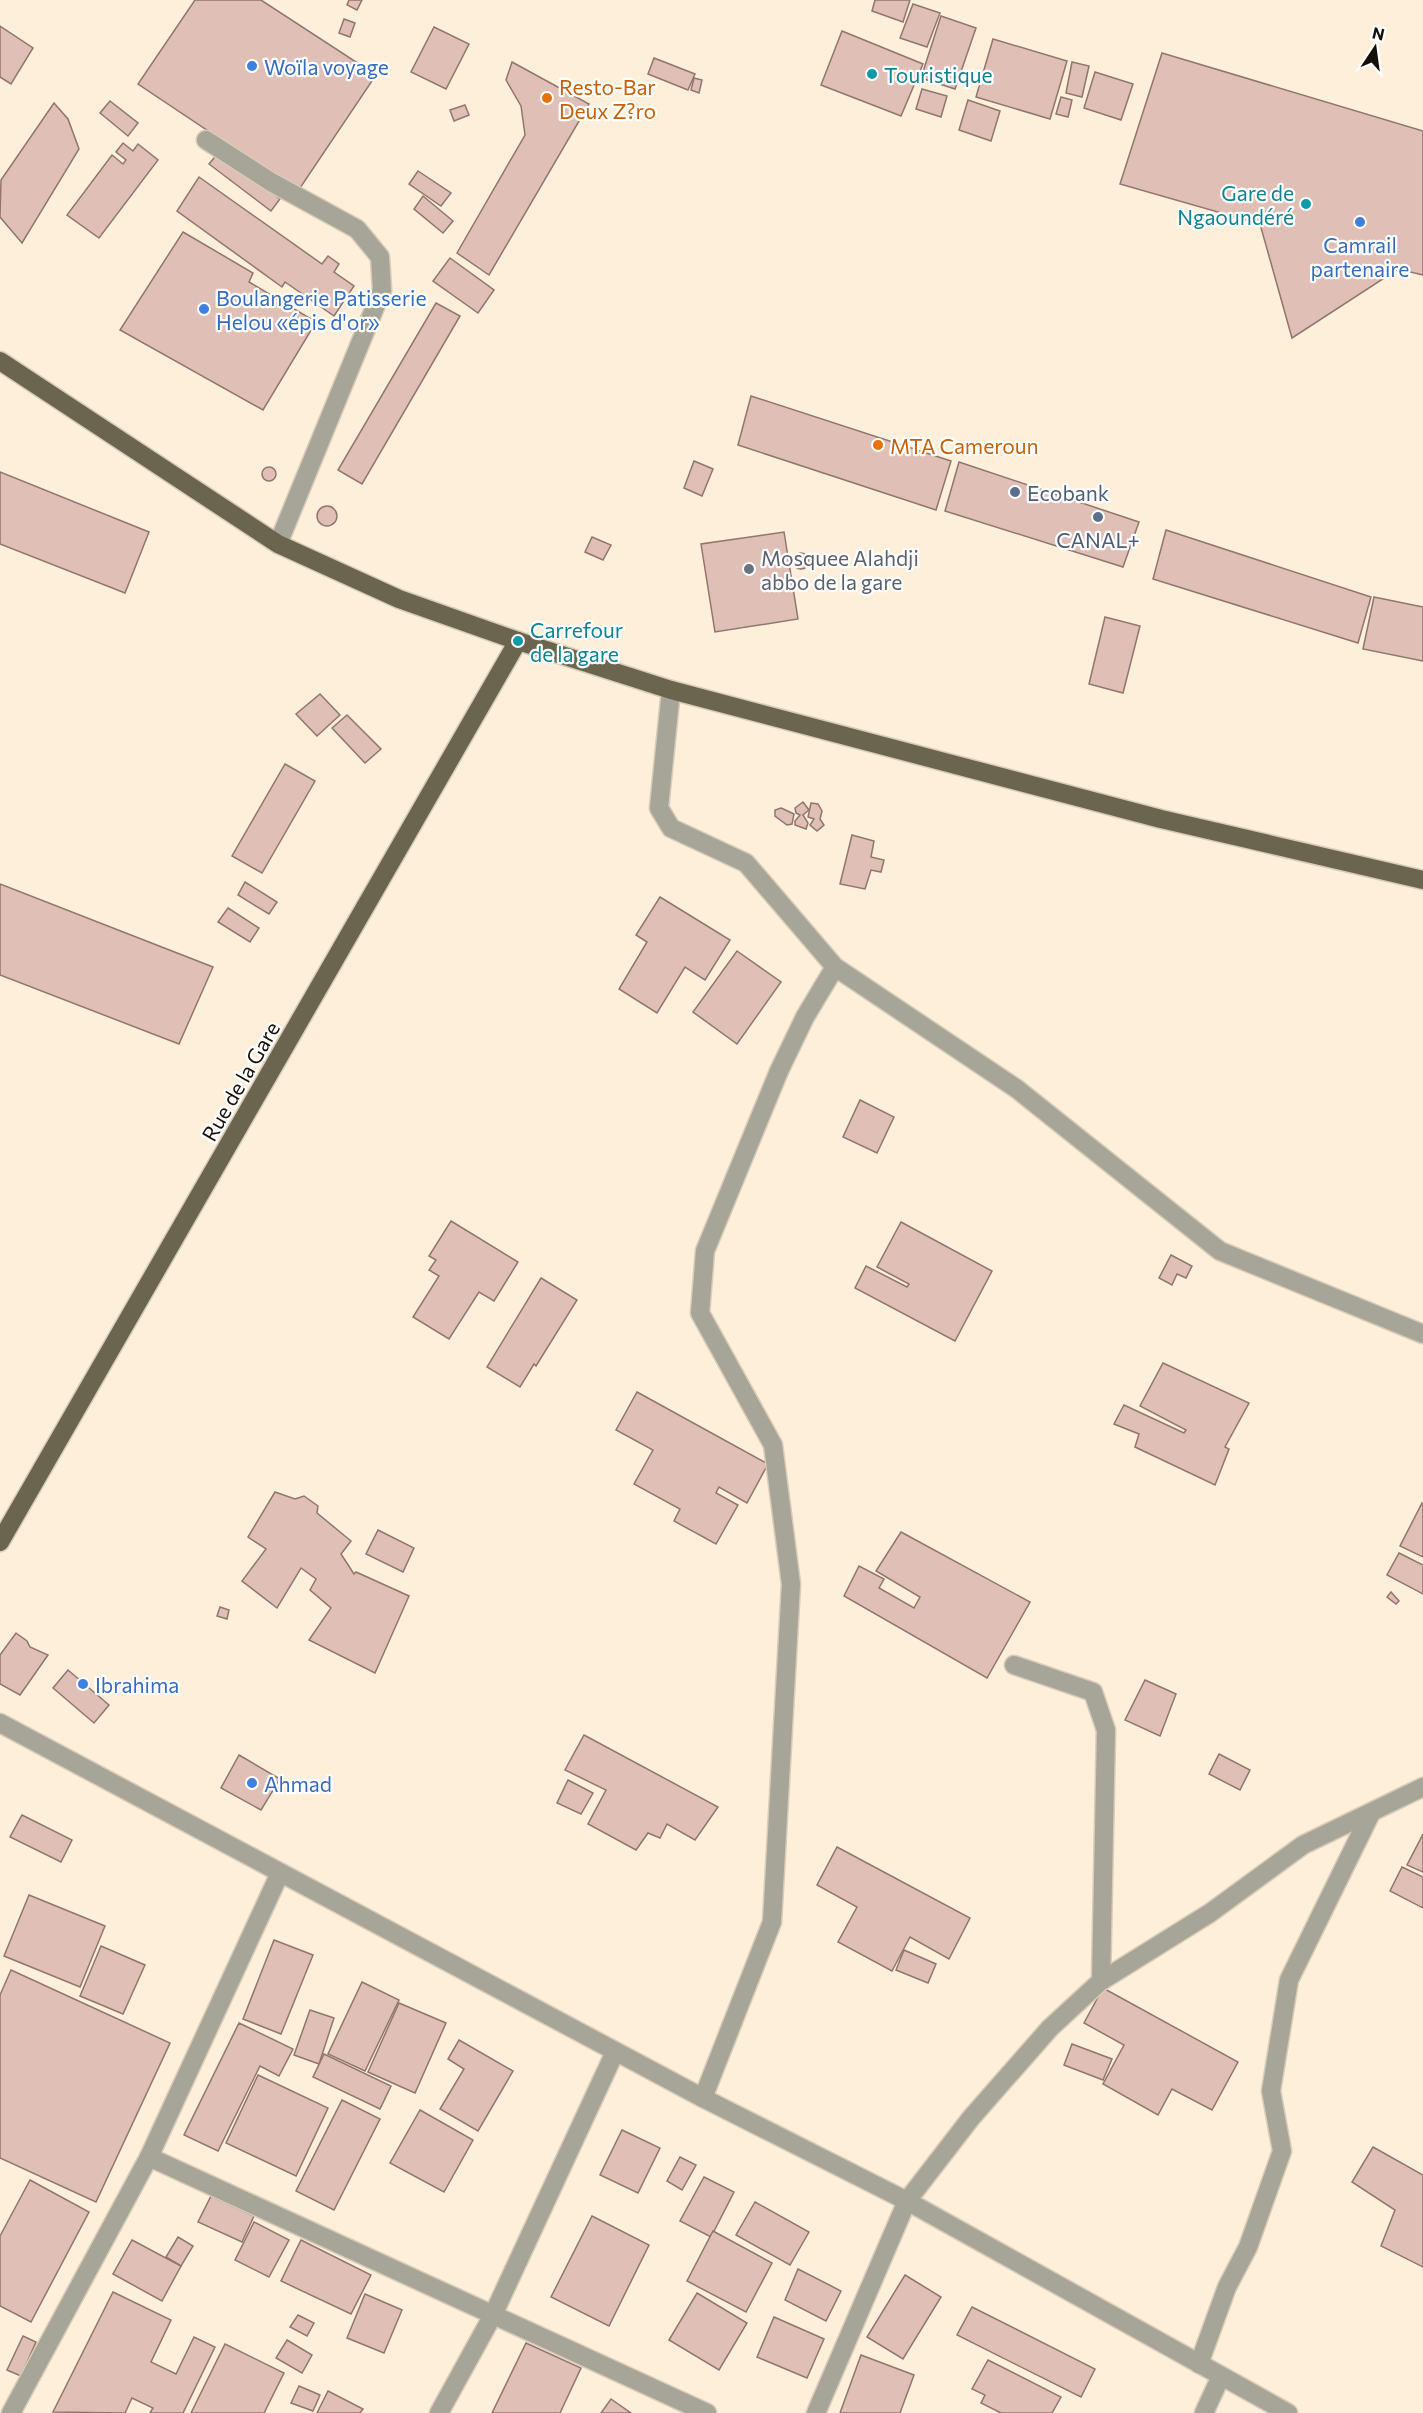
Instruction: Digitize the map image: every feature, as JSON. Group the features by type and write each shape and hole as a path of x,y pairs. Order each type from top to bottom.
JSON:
{"main road":[{"path":"0,361 278,544 399,599 518,641 671,690 1161,819 1423,880"},
{"name":"Rue de la Gare","path":"0,1542 518,641"}],"street":[{"path":"206,140 271,182 357,229 380,257 382,290 278,544"},
{"path":"671,690 659,808 671,828 746,863 835,967 1017,1089 1220,1251 1423,1334"},
{"path":"703,2098 772,1922 791,1584 773,1445 700,1312 705,1251 783,1062 805,1017 835,967"},
{"path":"1014,1665 1093,1692 1106,1730 1101,1981"},
{"path":"0,1723 615,2052 907,2201 1288,2413"},
{"path":"816,2413 907,2201 985,2102 1050,2028 1101,1981 1210,1913 1303,1845 1423,1787"},
{"path":"1199,2364 1227,2287 1248,2247 1282,2151 1271,2091 1289,1980 1371,1813"},
{"path":"11,2413 150,2157 280,1873"},
{"path":"439,2413 493,2314 615,2052"},
{"path":"150,2157 707,2413"},
{"path":"1204,2413 1221,2376"}],"building":[{"path":"195,0 261,0 376,75 298,191 138,84"},
{"path":"349,0 362,0 357,10 347,5"},
{"path":"875,0 910,0 903,22 872,11"},
{"path":"913,4 940,13 927,47 900,38"},
{"path":"941,16 976,28 955,89 921,78"},
{"path":"344,19 355,23 350,37 339,33"},
{"path":"0,26 33,48 11,84 0,77"},
{"path":"434,27 469,44 446,89 411,72"},
{"name":"Touristique","path":"842,31 923,64 901,116 821,85"},
{"path":"993,39 1067,61 1050,119 976,97"},
{"name":"Gare de Ngaoundéré","path":"1162,53 1423,131 1423,275 1398,269 1292,338 1260,224 1120,184"},
{"path":"654,58 695,74 688,90 648,74"},
{"path":"512,62 589,104 489,275 457,253 525,135 521,106 506,80"},
{"path":"1072,62 1089,66 1082,97 1066,93"},
{"path":"1095,72 1133,84 1121,120 1084,108"},
{"path":"694,78 702,80 699,93 691,90"},
{"path":"922,89 947,96 941,117 916,109"},
{"path":"1061,97 1072,100 1068,117 1056,114"},
{"path":"968,100 1000,111 991,141 959,130"},
{"path":"110,101 138,123 128,136 100,113"},
{"path":"54,103 68,119 79,149 22,243 0,217 1,180"},
{"path":"465,105 469,115 454,121 450,110"},
{"path":"123,143 133,151 138,144 158,160 99,238 67,215 112,155 123,164 126,160 116,152"},
{"path":"219,152 280,199 271,211 209,164"},
{"path":"418,171 451,193 441,206 409,184"},
{"path":"199,177 322,264 328,256 339,264 334,272 354,286 334,316 285,282 282,287 177,211"},
{"path":"423,196 453,221 443,233 414,209"},
{"path":"183,232 253,273 249,282 316,322 263,410 120,330"},
{"path":"450,258 494,290 478,313 433,281"},
{"path":"436,303 460,316 362,484 338,470"},
{"path":"751,396 951,461 936,510 738,445"},
{"path":"694,461 713,469 702,496 684,488"},
{"path":"959,462 1139,522 1123,567 945,511"},
{"path":"269,467 274,469 276,474 274,479 269,481 264,479 262,474 264,469"},
{"path":"0,472 149,532 125,593 0,544"},
{"path":"327,506 334,509 337,516 334,523 327,526 320,523 317,516 320,509"},
{"path":"1166,530 1371,597 1358,643 1153,579"},
{"path":"784,532 798,619 715,632 701,544"},
{"path":"592,537 611,545 603,560 585,552"},
{"path":"801,553 807,555 809,561 807,567 801,569 795,567 793,561 795,555"},
{"path":"1374,597 1423,607 1423,661 1363,649"},
{"path":"1105,617 1140,626 1123,693 1089,684"},
{"path":"320,694 340,715 317,736 296,714"},
{"path":"347,715 381,749 365,763 332,728"},
{"path":"285,764 315,781 262,873 232,856"},
{"path":"803,802 809,810 803,815 808,823 806,829 795,825 800,815 796,813 795,808"},
{"path":"811,803 818,804 822,811 820,819 824,825 817,831 810,825 814,819 808,817"},
{"path":"781,808 794,814 792,824 787,825 775,816 775,810"},
{"path":"852,835 874,841 871,857 884,860 881,872 871,870 865,889 840,884"},
{"path":"245,882 277,902 269,914 238,895"},
{"path":"0,884 213,967 179,1044 0,975"},
{"path":"660,897 730,940 705,980 685,967 657,1013 619,989 647,942 636,935"},
{"path":"228,908 259,928 250,942 218,922"},
{"path":"737,951 781,982 737,1044 693,1012"},
{"path":"860,1100 894,1117 877,1153 843,1137"},
{"path":"451,1221 518,1262 494,1301 479,1292 449,1339 413,1317 439,1276 429,1270 436,1260 429,1256"},
{"path":"901,1222 992,1271 955,1341 855,1288 866,1266 907,1287 909,1284 877,1267"},
{"path":"1171,1255 1192,1266 1186,1278 1177,1274 1172,1285 1159,1278"},
{"path":"541,1278 577,1300 536,1366 534,1364 520,1387 487,1367"},
{"path":"1163,1363 1249,1403 1225,1447 1229,1449 1215,1485 1135,1447 1139,1434 1114,1424 1124,1405 1184,1433 1186,1430 1140,1406"},
{"path":"637,1392 768,1464 747,1503 719,1487 716,1493 738,1505 716,1544 674,1521 680,1509 634,1484 653,1450 616,1430"},
{"path":"275,1492 295,1499 304,1496 318,1506 317,1513 351,1541 341,1554 354,1574 356,1572 409,1596 375,1673 309,1640 331,1608 310,1590 316,1579 301,1568 277,1608 242,1581 266,1549 248,1537"},
{"path":"1423,1504 1423,1557 1400,1546"},
{"path":"378,1530 414,1548 403,1572 366,1554"},
{"path":"901,1532 1030,1602 987,1678 844,1596 859,1566 884,1579 879,1588 914,1608 920,1597 876,1571"},
{"path":"1399,1553 1423,1565 1423,1594 1387,1575"},
{"path":"1391,1592 1399,1601 1396,1604 1387,1597"},
{"path":"220,1607 229,1610 227,1619 217,1616"},
{"path":"16,1633 27,1641 30,1647 48,1655 20,1695 0,1684 0,1655"},
{"path":"68,1670 109,1705 94,1723 53,1688"},
{"path":"1145,1680 1176,1694 1160,1736 1125,1720"},
{"path":"584,1735 718,1807 695,1840 667,1824 660,1838 648,1833 636,1850 588,1824 606,1790 565,1770"},
{"path":"1219,1754 1250,1770 1240,1790 1209,1774"},
{"path":"239,1755 280,1779 261,1810 221,1788"},
{"path":"568,1780 593,1793 581,1814 557,1803"},
{"path":"22,1815 72,1840 61,1862 10,1837"},
{"path":"1423,1834 1423,1872 1407,1865"},
{"path":"837,1847 970,1918 949,1959 910,1937 892,1971 838,1942 857,1907 817,1885"},
{"path":"1402,1867 1423,1877 1423,1908 1390,1891"},
{"path":"29,1895 105,1926 80,1987 4,1956"},
{"path":"274,1940 313,1955 281,2034 243,2019"},
{"path":"101,1946 145,1965 123,2014 80,1996"},
{"path":"904,1950 936,1964 928,1983 896,1970"},
{"path":"11,1970 170,2043 96,2202 0,2158 0,1995"},
{"path":"362,1982 399,2000 365,2071 328,2054"},
{"path":"1103,1988 1238,2062 1212,2110 1172,2089 1158,2115 1103,2084 1124,2045 1084,2023"},
{"path":"399,2003 446,2023 415,2093 368,2072"},
{"path":"310,2010 334,2018 319,2064 294,2055"},
{"path":"239,2023 293,2049 279,2076 260,2066 218,2151 184,2135"},
{"path":"459,2040 513,2071 478,2131 440,2109 464,2069 448,2059"},
{"path":"1072,2044 1112,2059 1103,2080 1064,2065"},
{"path":"324,2054 391,2086 380,2109 313,2077"},
{"path":"258,2075 328,2108 296,2176 226,2143"},
{"path":"342,2100 380,2119 334,2210 296,2191"},
{"path":"420,2110 473,2140 444,2192 390,2163"},
{"path":"622,2130 660,2148 638,2193 600,2175"},
{"path":"1373,2147 1423,2175 1423,2267 1381,2246 1395,2210 1352,2182"},
{"path":"680,2157 696,2165 682,2190 667,2181"},
{"path":"704,2177 734,2192 711,2237 680,2221"},
{"path":"30,2180 89,2212 31,2322 0,2306 0,2236"},
{"path":"211,2196 254,2216 242,2242 198,2222"},
{"path":"755,2202 809,2232 790,2265 736,2235"},
{"path":"592,2216 649,2245 609,2326 551,2297"},
{"path":"254,2222 289,2240 269,2277 235,2260"},
{"path":"713,2231 772,2263 746,2312 687,2281"},
{"path":"178,2237 193,2246 181,2266 166,2257"},
{"path":"132,2240 181,2266 162,2301 113,2274"},
{"path":"301,2240 371,2275 351,2314 281,2281"},
{"path":"798,2269 841,2291 826,2321 785,2300"},
{"path":"905,2275 941,2297 903,2359 867,2337"},
{"path":"113,2292 171,2320 151,2362 176,2374 194,2337 215,2347 183,2413 150,2413 153,2408 132,2398 125,2413 53,2412"},
{"path":"697,2293 747,2323 719,2370 669,2340"},
{"path":"365,2294 402,2310 384,2353 347,2338"},
{"path":"972,2307 1095,2369 1081,2397 957,2335"},
{"path":"298,2315 314,2323 307,2336 290,2327"},
{"path":"774,2317 824,2339 807,2378 757,2357"},
{"path":"23,2336 36,2342 21,2376 7,2370"},
{"path":"287,2340 312,2355 302,2373 276,2358"},
{"path":"526,2343 581,2368 560,2413 492,2413"},
{"path":"225,2344 284,2373 264,2413 191,2413"},
{"path":"861,2355 914,2375 900,2413 840,2413"},
{"path":"988,2360 1061,2397 1052,2413 1001,2413 981,2403 985,2395 972,2389"},
{"path":"299,2386 320,2395 313,2411 291,2403"},
{"path":"328,2391 363,2409 360,2413 317,2413"},
{"path":"611,2399 631,2413 601,2413"}],"place":[{"name":"Woïla voyage","path":"252,66"},
{"name":"Touristique","path":"872,74"},
{"name":"Resto-Bar Deux Z?ro","path":"547,98"},
{"name":"Gare de Ngaoundéré","path":"1306,204"},
{"name":"Camrail partenaire","path":"1360,222"},
{"name":"Boulangerie Patisserie Helou «épis d'or»","path":"204,309"},
{"name":"MTA Cameroun","path":"878,445"},
{"name":"Ecobank","path":"1015,492"},
{"name":"CANAL+","path":"1098,517"},
{"name":"Mosquee Alahdji abbo de la gare","path":"749,569"},
{"name":"Carrefour de la gare","path":"518,641"},
{"name":"Ibrahima","path":"83,1684"},
{"name":"Ahmad","path":"252,1783"}]}
